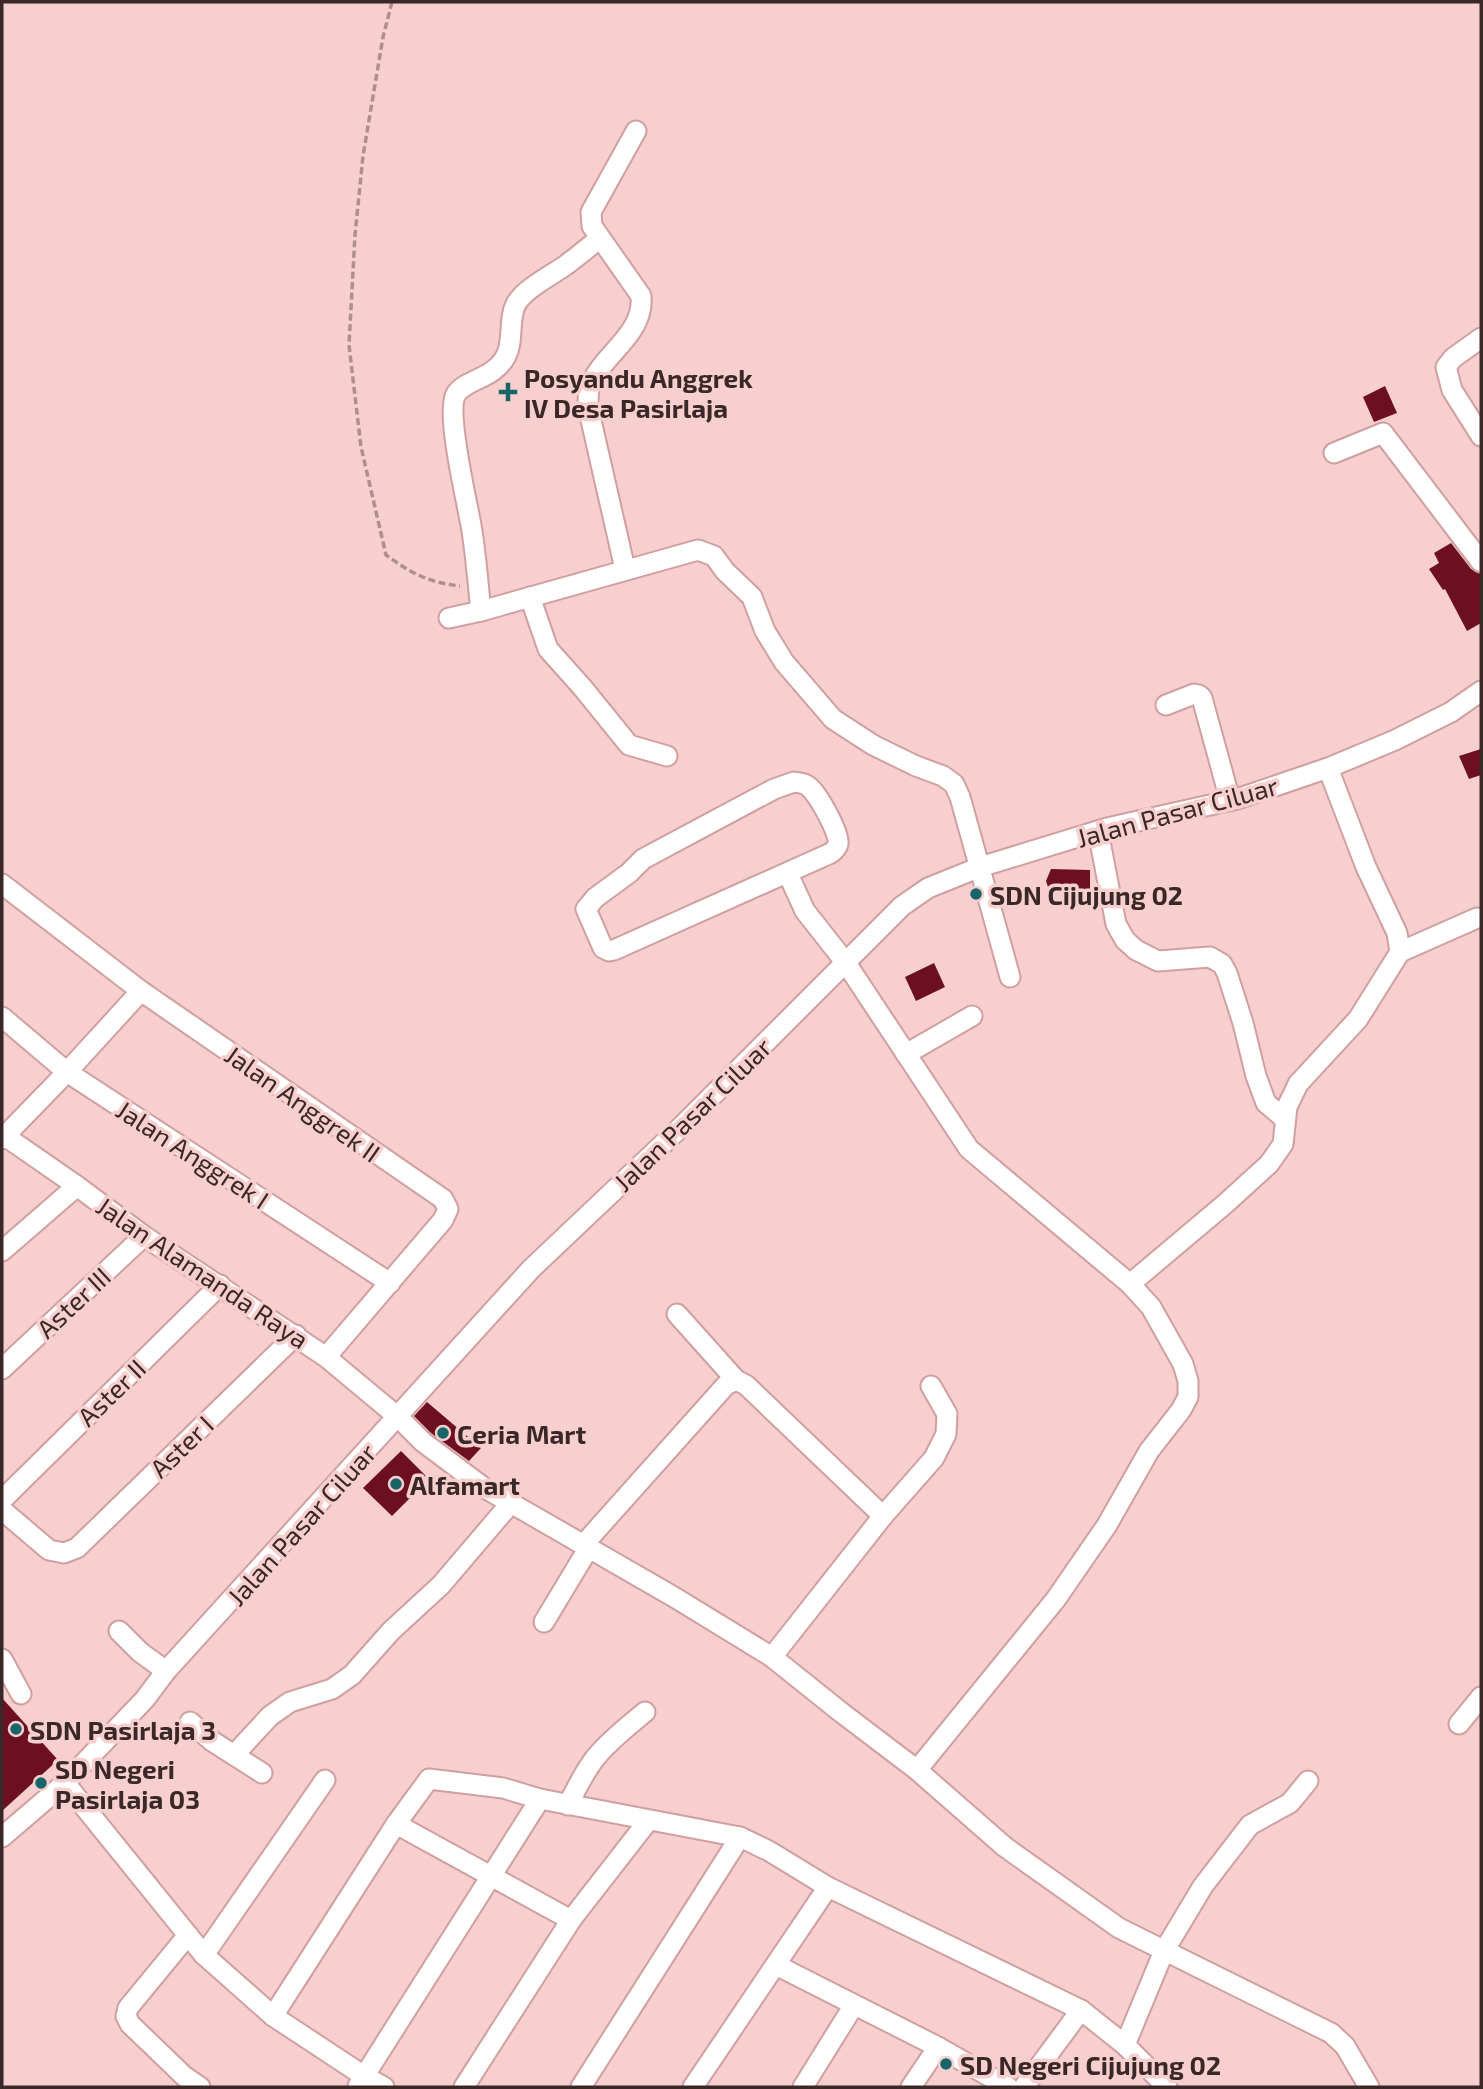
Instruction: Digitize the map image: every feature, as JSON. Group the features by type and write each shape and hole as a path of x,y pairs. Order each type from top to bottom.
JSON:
{"street":[{"path":"625,569 588,407 589,389 638,320 642,308 640,296 592,226 591,212 636,131"},
{"path":"481,611 465,488 456,448 453,412 455,396 463,387 495,371 507,354 515,305 522,295 568,264 600,237"},
{"path":"1481,338 1453,358 1446,367 1452,390 1481,436"},
{"path":"1334,453 1383,433 1481,562"},
{"path":"449,618 698,550 714,556 725,571 752,597 765,631 784,662 833,719 873,745 943,776 954,784 960,797 1010,977"},
{"path":"530,597 548,649 629,745 667,756"},
{"name":"Jalan Pasar Ciluar","path":"2,1836 65,1783 145,1699 166,1671 531,1269 682,1126 902,906 928,888 980,867 1098,831 1230,800 1328,768 1395,740 1451,712 1481,691"},
{"path":"1166,705 1194,694 1202,698 1230,800"},
{"path":"1328,768 1366,867 1397,933 1400,952"},
{"path":"794,782 811,788 835,829 838,841 837,847 831,853 788,874 609,951 603,948 586,909 595,898 643,859 774,789 794,782"},
{"path":"1098,831 1116,924 1125,940 1136,950 1157,961 1210,957 1222,964 1243,1023 1256,1076 1266,1103 1285,1119"},
{"path":"788,874 805,911 846,963 969,1149 1130,1284 1151,1307 1184,1364 1188,1381 1188,1397 1181,1410 1149,1451 1107,1525 1056,1599 917,1770"},
{"name":"Jalan Anggrek II","path":"2,884 141,991 443,1199 448,1209 443,1220 326,1357"},
{"path":"1130,1284 1225,1205 1269,1164 1283,1144 1287,1107 1298,1084 1358,1019 1400,952 1477,918"},
{"path":"3,1137 141,991"},
{"path":"906,1054 972,1016"},
{"name":"Jalan Anggrek I","path":"2,1017 67,1072 390,1283"},
{"name":"Jalan Alamanda Raya","path":"3,1137 77,1186 144,1236 296,1335 483,1487 772,1657 917,1770 1004,1847 1061,1889 1119,1928 1331,2033 1345,2046 1369,2087"},
{"path":"2,1251 77,1186"},
{"name":"Aster III","path":"2,1369 144,1236"},
{"name":"Aster II","path":"2,1500 220,1285"},
{"path":"677,1314 736,1380 746,1385 883,1516"},
{"name":"Aster I","path":"2,1510 49,1550 64,1553 77,1548 296,1335"},
{"path":"544,1622 586,1547 726,1385 736,1380"},
{"path":"772,1657 883,1516 934,1458 946,1434 947,1414 931,1386"},
{"path":"234,1755 270,1716 290,1702 332,1689 352,1675 391,1631 441,1585 510,1504"},
{"path":"119,1631 166,1671"},
{"path":"2,1659 21,1694"},
{"path":"1458,1724 1481,1697"},
{"path":"568,1805 595,1758 645,1712"},
{"path":"190,1722 212,1741 262,1773"},
{"path":"273,2016 396,1825 429,1779 503,1788 568,1805 740,1837 828,1887 1081,2010 1125,2045 1167,2087"},
{"path":"204,1955 325,1780"},
{"path":"1125,2045 1164,1951 1203,1886 1243,1832 1256,1820 1290,1803 1308,1781"},
{"path":"65,1783 204,1955 273,2016 361,2082 384,2087"},
{"path":"361,2082 540,1799"},
{"path":"474,2084 571,1920 648,1821"},
{"path":"396,1825 571,1920"},
{"path":"581,2087 740,1837"},
{"path":"694,2087 828,1887"},
{"path":"188,1935 128,2007 126,2017 184,2076 200,2087"},
{"path":"776,1965 938,2047 1008,2087"},
{"path":"803,2087 854,2005"},
{"path":"1024,2087 1081,2010"},
{"path":"911,2087 938,2047"}],"path":[{"path":"392,2 383,37 363,156 355,235 349,345 361,447 386,555 414,575 445,584 479,588"}],"building":[{"path":"1385,386 1397,413 1374,422 1363,397"},
{"path":"1451,543 1471,569 1481,574 1481,623 1467,631 1445,589 1443,590 1429,569 1439,563 1434,553"},
{"path":"1481,749 1481,775 1469,779 1459,756"},
{"path":"1051,869 1090,870 1090,894 1050,893 1046,881"},
{"path":"934,963 945,987 916,1001 905,977"},
{"name":"Ceria Mart","path":"427,1402 481,1448 469,1461 431,1433 414,1416"},
{"name":"Alfamart","path":"401,1451 429,1479 392,1516 363,1488"},
{"name":"SDN Pasirlaja 3","path":"2,1698 58,1760 2,1811"}],"place":[{"name":"Posyandu Anggrek IV Desa Pasirlaja","path":"508,392"},
{"name":"SDN Cijujung 02","path":"976,894"},
{"name":"Ceria Mart","path":"443,1433"},
{"name":"Alfamart","path":"396,1484"},
{"name":"SDN Pasirlaja 3","path":"16,1729"},
{"name":"SD Negeri Pasirlaja 03","path":"41,1783"},
{"name":"SD Negeri Cijujung 02","path":"946,2064"}]}
